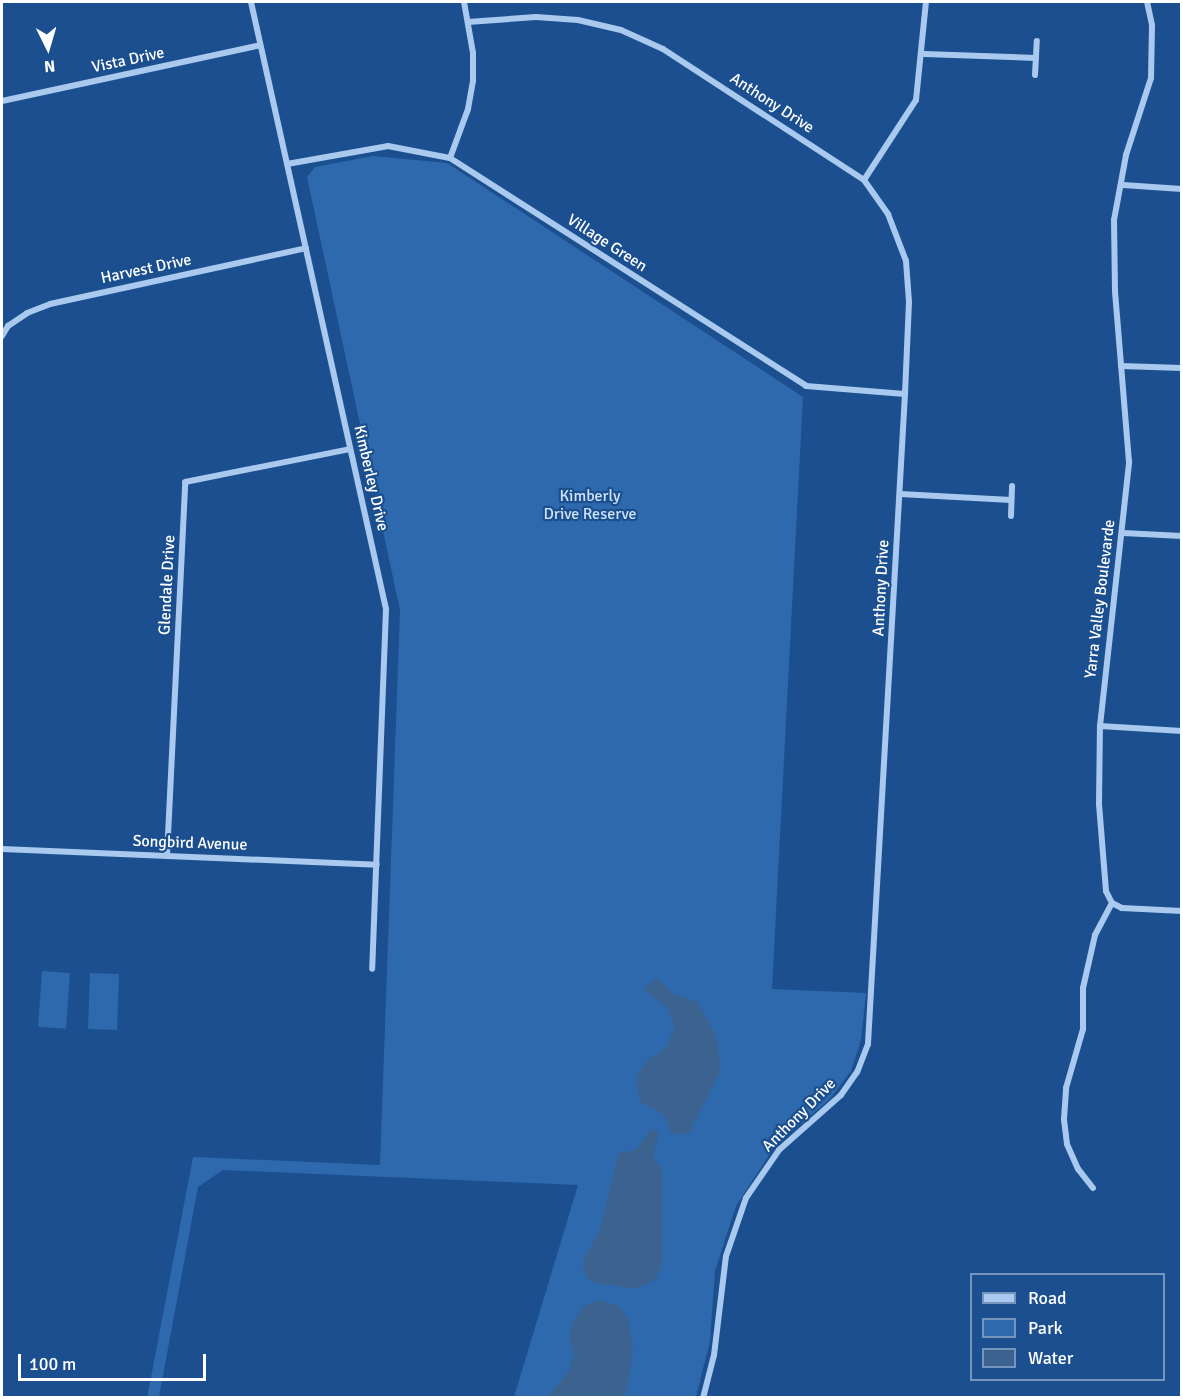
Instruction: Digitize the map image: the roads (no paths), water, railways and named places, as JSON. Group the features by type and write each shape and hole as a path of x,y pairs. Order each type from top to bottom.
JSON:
{"street":[{"name":"Kimberley Drive","path":"250,2 386,609 372,969"},
{"path":"450,158 468,109 473,81 464,2"},
{"path":"864,180 916,100 924,54 926,2"},
{"name":"Yarra Valley Boulevarde","path":"1112,903 1106,891 1099,804 1100,726 1104,660 1123,533 1129,440 1113,251 1114,220 1123,185 1126,155 1151,78 1152,25 1147,2"},
{"name":"Anthony Drive","path":"468,22 536,17 578,20 621,30 663,49 864,180 888,214 906,261 909,302 905,394 868,1044 857,1072 841,1095 779,1150 746,1198 726,1256 714,1355 703,1398"},
{"path":"1035,75 1037,41"},
{"name":"Vista Drive","path":"2,101 260,45"},
{"path":"924,54 1036,58"},
{"name":"Village Green","path":"287,164 388,146 450,158 806,387 905,394"},
{"path":"1123,185 1182,189"},
{"name":"Harvest Drive","path":"2,336 8,326 27,313 50,304 306,248"},
{"path":"1121,366 1182,368"},
{"name":"Glendale Drive","path":"167,856 185,483 350,449"},
{"path":"1011,516 1012,486"},
{"path":"900,494 1011,500"},
{"path":"1123,533 1182,536"},
{"path":"1100,726 1182,730"},
{"name":"Songbird Avenue","path":"2,849 377,865"},
{"path":"1094,1188 1078,1169 1067,1144 1064,1119 1066,1088 1083,1029 1085,977 1101,917 1112,903 1122,908 1182,911"}],"water":[{"path":"657,978 673,994 697,1001 716,1035 721,1070 689,1133 672,1134 663,1114 640,1102 636,1077 646,1062 666,1047 675,1027 667,1007 643,989"},
{"path":"651,1129 659,1132 653,1156 662,1171 662,1264 656,1279 636,1289 590,1282 583,1271 584,1258 600,1231 618,1153 636,1150"},
{"path":"599,1300 618,1306 628,1318 633,1349 627,1389 623,1397 547,1397 568,1372 574,1354 569,1336 574,1320 584,1306"}],"park label":[{"name":"Kimberly Drive Reserve","path":"590,505"}]}
